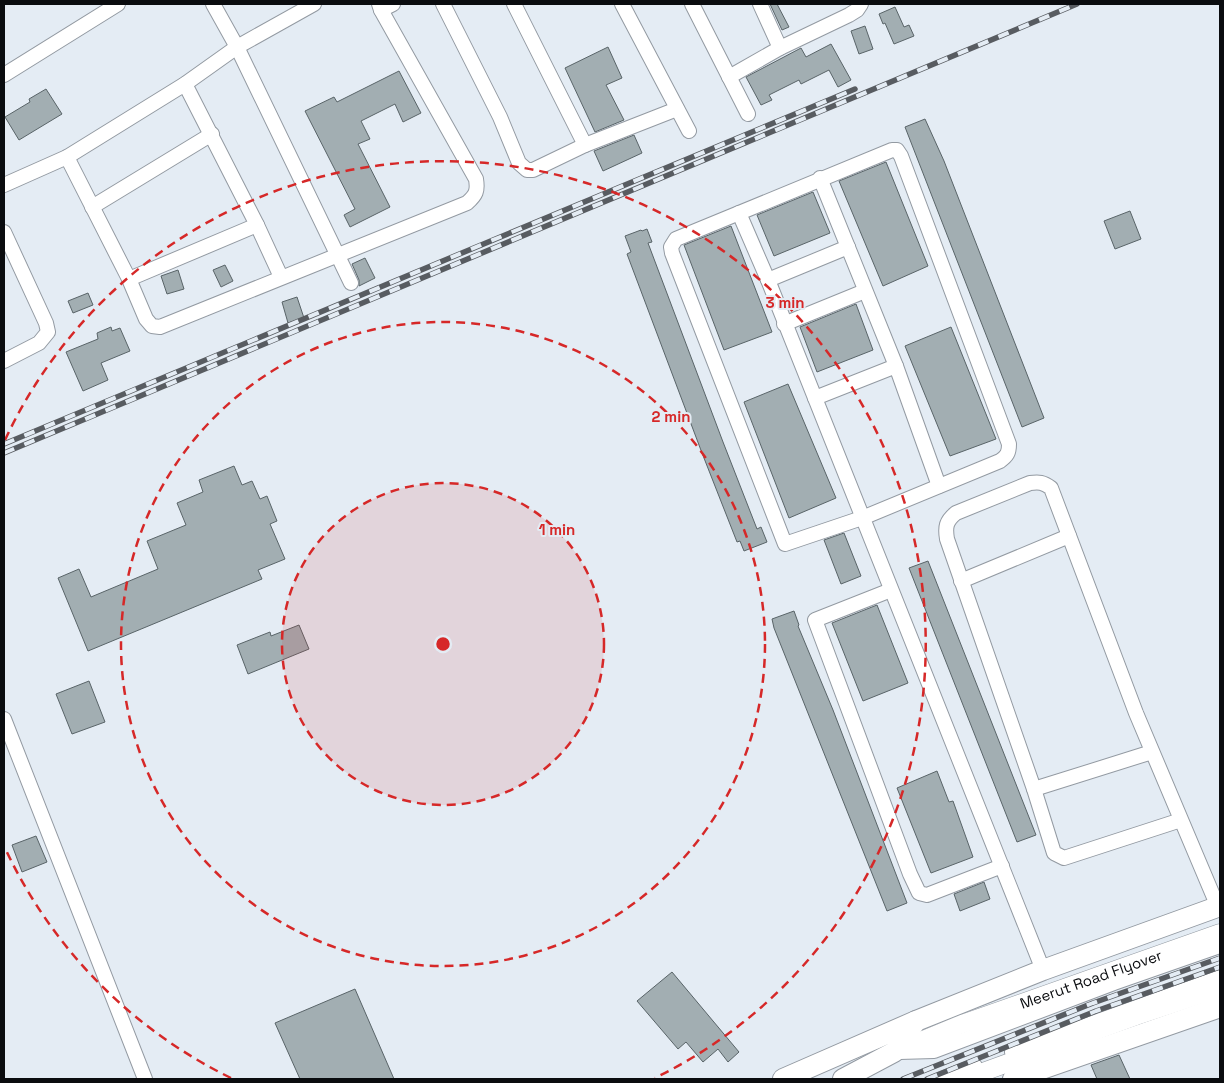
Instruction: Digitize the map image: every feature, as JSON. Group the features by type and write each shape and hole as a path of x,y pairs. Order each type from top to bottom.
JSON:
{"highway":[{"path":"783,1079 916,1021 1043,970 1219,906"},
{"path":"1013,1079 1220,1007"},
{"path":"843,1079 894,1052 916,1021"}],"main road":[{"name":"Meerut Road Flyover","path":"894,1052 962,1024 1220,933"},
{"path":"964,1079 1136,1016 1220,988"}],"street":[{"path":"4,75 118,4"},
{"path":"213,4 236,47 350,283"},
{"path":"4,185 67,158 185,84 236,47 314,4"},
{"path":"443,4 500,117 522,168 533,170 585,145 677,109"},
{"path":"514,4 585,145"},
{"path":"622,4 690,131"},
{"path":"692,4 748,114"},
{"path":"760,4 780,48"},
{"path":"729,77 780,48 849,15 857,10 861,4"},
{"path":"67,158 129,279 146,319 152,326 160,327 467,203 475,197 478,190 476,179 384,6"},
{"path":"185,84 212,134 281,278"},
{"path":"92,207 212,134"},
{"path":"892,150 897,150 901,156 1009,444 1009,452 1006,457 1000,462 862,518 786,544 672,253 671,246 676,239 739,213 820,178 892,150"},
{"path":"820,178 896,366 939,486"},
{"path":"739,213 768,280 1043,970"},
{"path":"129,279 257,225"},
{"path":"4,232 46,323 48,332 39,343 4,361"},
{"path":"768,280 848,247"},
{"path":"784,324 865,291"},
{"path":"815,398 896,366"},
{"path":"1181,820 1064,858 1054,853 1034,789 946,539 948,519 956,513 1030,483 1044,483 1051,488 1152,752 1219,906"},
{"path":"961,582 1069,536"},
{"path":"891,590 815,620 910,874 919,893 927,895 1002,866"},
{"path":"4,719 145,1079"},
{"path":"1034,789 1152,752"},
{"path":"894,1052 934,1052 1114,983 1220,946"},
{"path":"942,1079 1220,977"}],"building":[{"path":"770,4 777,4 789,27 782,30"},
{"path":"895,7 904,27 909,25 914,36 894,44 879,14"},
{"path":"865,26 873,49 859,54 851,31"},
{"path":"831,44 851,80 838,87 829,70 801,84 799,80 769,95 772,100 761,105 746,77 801,48 806,57"},
{"path":"608,47 622,78 606,85 624,120 595,132 565,68"},
{"path":"399,71 421,113 403,122 395,104 361,121 370,139 358,144 390,207 350,227 344,215 355,209 305,111 334,97 337,102"},
{"path":"46,89 62,114 19,140 5,117 30,102 29,99"},
{"path":"925,119 944,161 1044,418 1022,427 905,127"},
{"path":"634,135 642,153 603,171 594,151"},
{"path":"886,162 928,266 883,286 839,181"},
{"path":"813,192 830,233 774,256 757,215"},
{"path":"1130,211 1141,239 1115,249 1104,221"},
{"path":"731,226 772,332 724,350 684,245"},
{"path":"647,229 652,242 648,243 723,442 757,529 761,527 767,542 744,551 740,541 737,542 627,254 631,252 625,236"},
{"path":"365,258 375,278 359,286 359,280 352,264"},
{"path":"225,265 233,281 221,287 213,270"},
{"path":"178,270 184,289 167,294 161,276"},
{"path":"88,293 93,305 73,313 68,301"},
{"path":"297,297 304,318 288,323 282,302"},
{"path":"856,304 873,350 817,372 800,327"},
{"path":"111,327 112,331 120,328 130,351 101,363 108,380 83,391 66,352 98,339 97,333"},
{"path":"951,327 996,439 950,456 905,346"},
{"path":"788,384 836,498 789,518 744,402"},
{"path":"234,466 242,485 252,481 260,499 267,496 277,521 270,524 285,559 258,570 262,579 88,651 58,578 79,569 91,597 158,569 147,541 186,525 177,503 203,492 199,480"},
{"path":"844,533 861,576 841,584 824,540"},
{"path":"928,561 1036,835 1017,842 909,568"},
{"path":"877,605 908,683 863,701 832,623"},
{"path":"794,611 798,626 833,710 907,903 887,911 774,628 772,619"},
{"path":"299,625 309,649 248,674 237,645 270,632 271,636"},
{"path":"89,681 105,722 72,734 56,694"},
{"path":"937,771 949,802 953,801 973,857 931,873 897,788"},
{"path":"36,836 47,862 22,872 12,845"},
{"path":"984,882 990,899 960,911 954,894"},
{"path":"672,972 739,1052 728,1062 718,1049 703,1062 686,1042 678,1049 637,1001"},
{"path":"355,989 394,1079 300,1079 275,1023"},
{"path":"1119,1055 1130,1079 1097,1079 1091,1065"}],"railway":[{"path":"4,453 1077,4"},
{"path":"4,444 855,89"},
{"path":"903,1079 1093,1003 1220,958"},
{"path":"927,1079 1096,1011 1220,967"}]}
